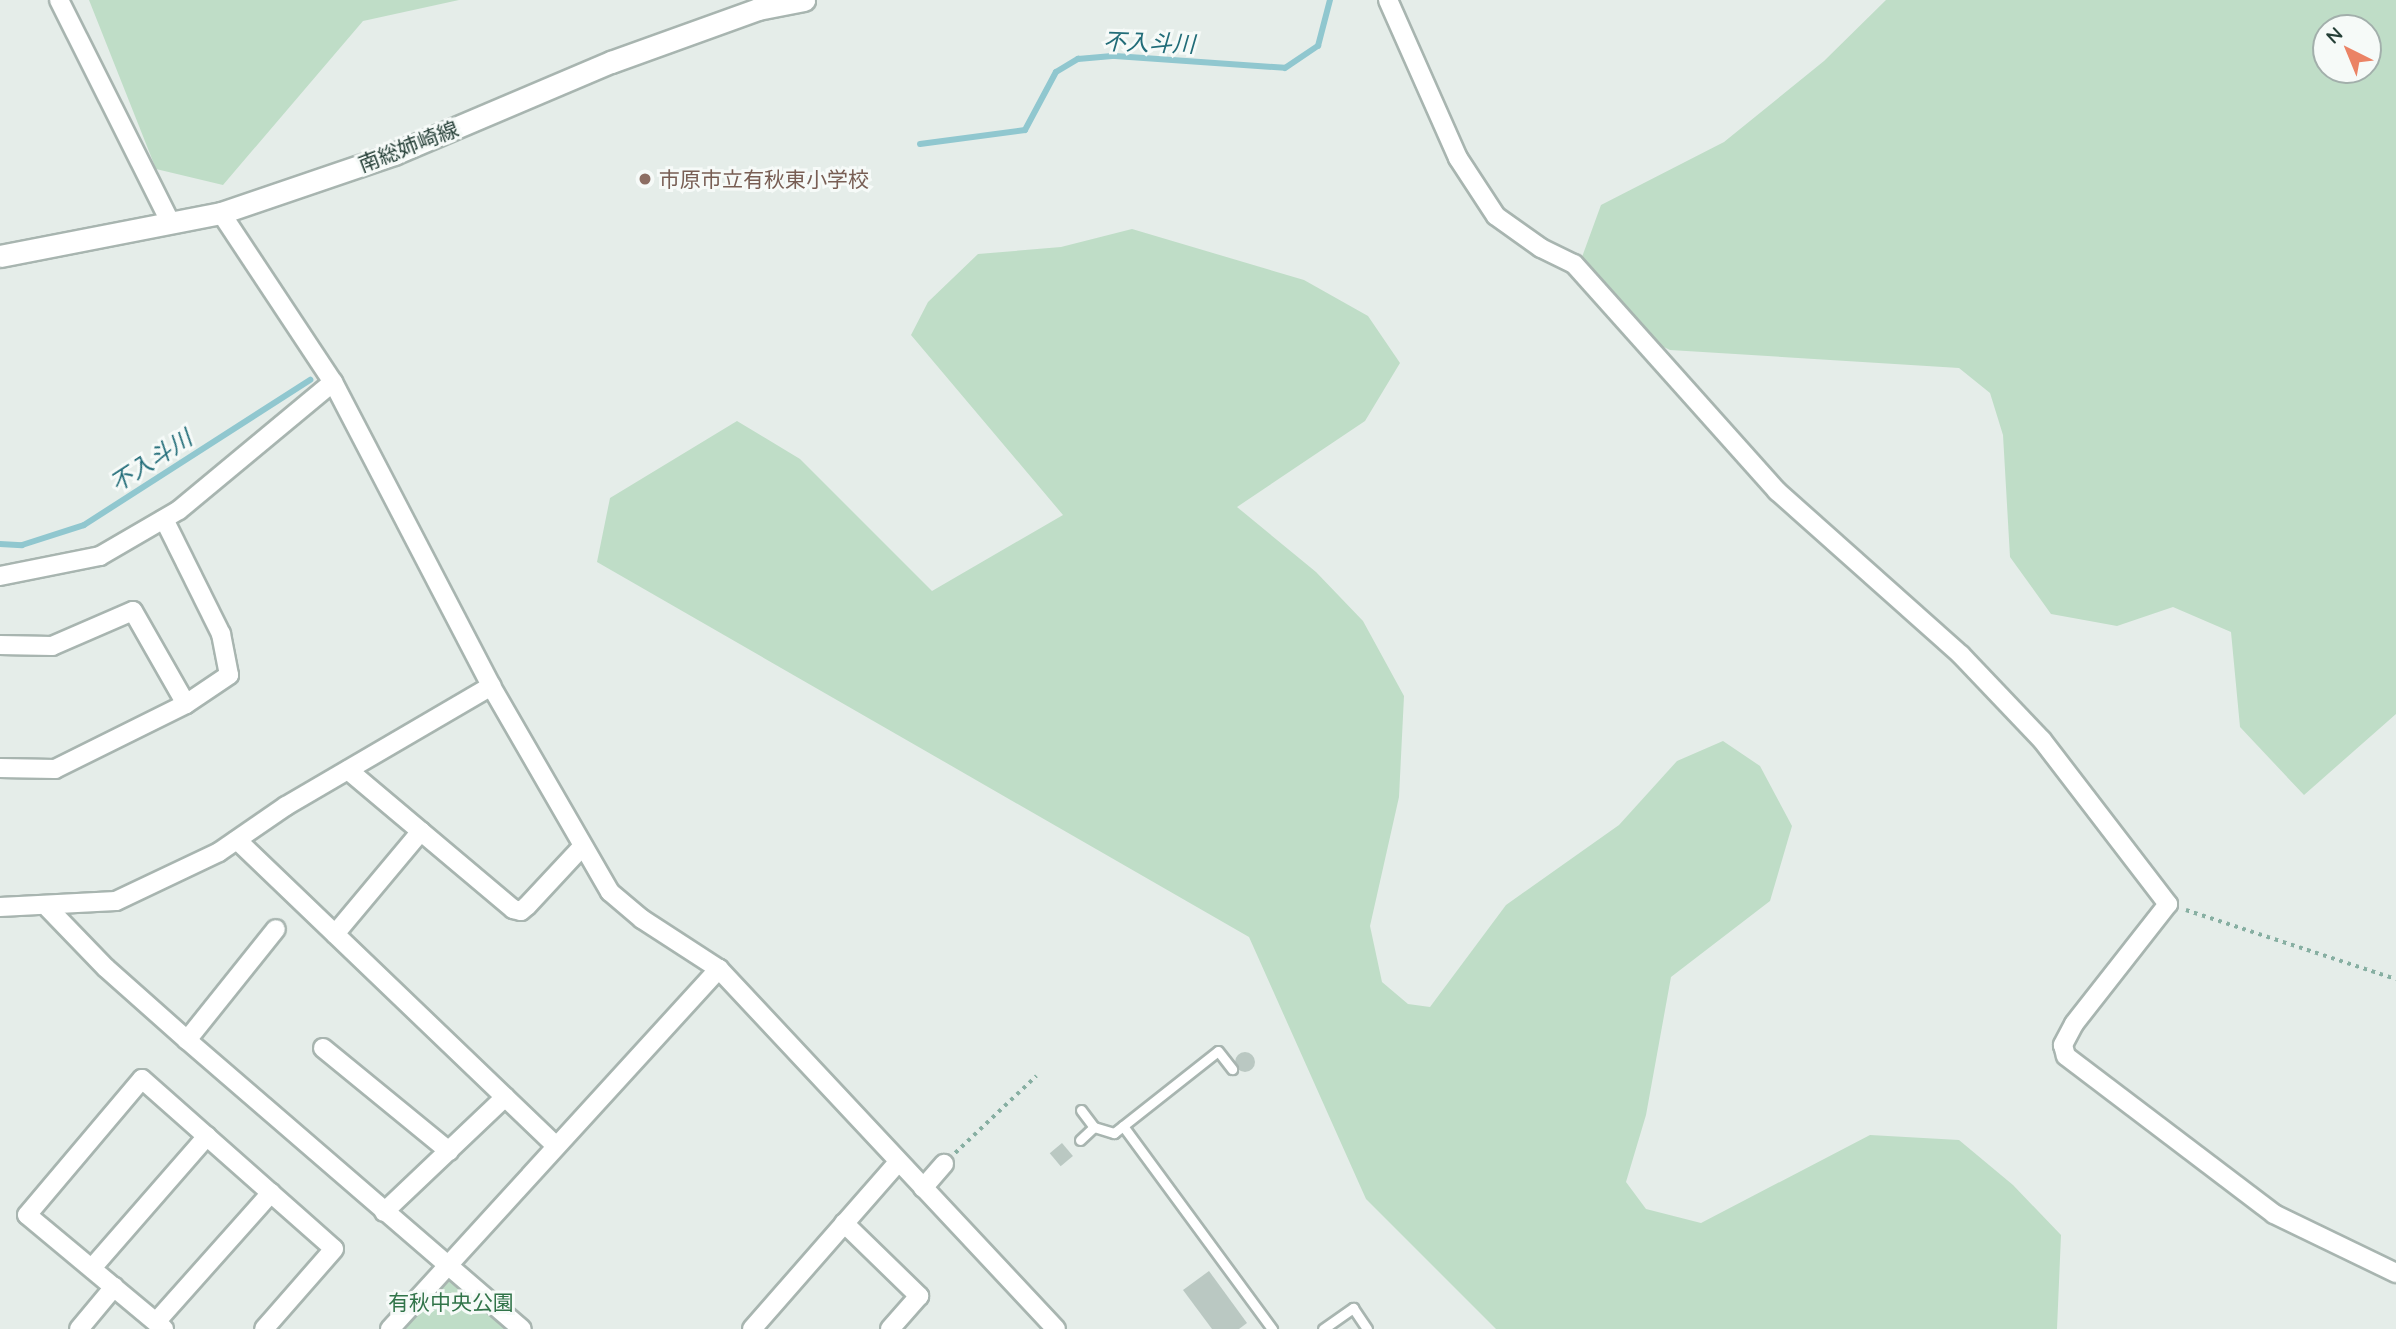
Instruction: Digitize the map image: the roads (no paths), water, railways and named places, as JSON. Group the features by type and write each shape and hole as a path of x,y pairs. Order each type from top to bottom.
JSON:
{"main road":[{"name":"南総姉崎線","path":"0,256 221,213 394,154 611,62 758,9 804,0"}],"street":[{"path":"59,0 171,224"},
{"path":"1388,0 1458,158 1496,216 1541,248 1574,264 1777,491 1961,655 2042,740 2168,904 2074,1024 2063,1045 2066,1056 2274,1213 2396,1273"},
{"path":"221,213 333,382 491,686 581,848 610,892 642,919 719,969 1056,1329"},
{"path":"0,576 100,556 164,519 333,382"},
{"path":"0,768 54,769 186,704 229,675 221,634 164,519"},
{"path":"0,645 52,646 133,611 186,704"},
{"path":"0,907 48,908 116,901 237,840 348,770 491,686"},
{"path":"348,770 521,911 581,848"},
{"path":"335,934 421,831"},
{"path":"237,840 555,1145"},
{"path":"48,908 106,968 187,1040 522,1329"},
{"path":"187,1040 276,929"},
{"path":"390,1329 555,1145 719,969"},
{"path":"323,1048 449,1151"},
{"path":"264,1329 334,1249 271,1193 206,1136 142,1079 27,1215 160,1325 271,1193"},
{"path":"384,1212 505,1097"},
{"path":"92,1268 206,1136"},
{"path":"752,1329 898,1162"},
{"path":"923,1188 944,1164"},
{"path":"844,1223 919,1296 890,1329"},
{"path":"79,1329 114,1287"}],"lane":[{"path":"1081,1110 1094,1127 1114,1133 1218,1051 1232,1069"},
{"path":"1123,1126 1272,1329"},
{"path":"1080,1140 1094,1127"},
{"path":"1323,1329 1353,1308 1367,1329"}],"waterway":[{"name":"不入斗川","path":"920,144 1025,130 1056,72 1078,59 1115,56 1285,68 1318,46 1330,0"},
{"name":"不入斗川","path":"0,544 22,545 84,525 310,380"}],"place":[{"name":"市原市立有秋東小学校","path":"645,179"}],"park label":[{"name":"有秋中央公園","path":"451,1302"}]}
